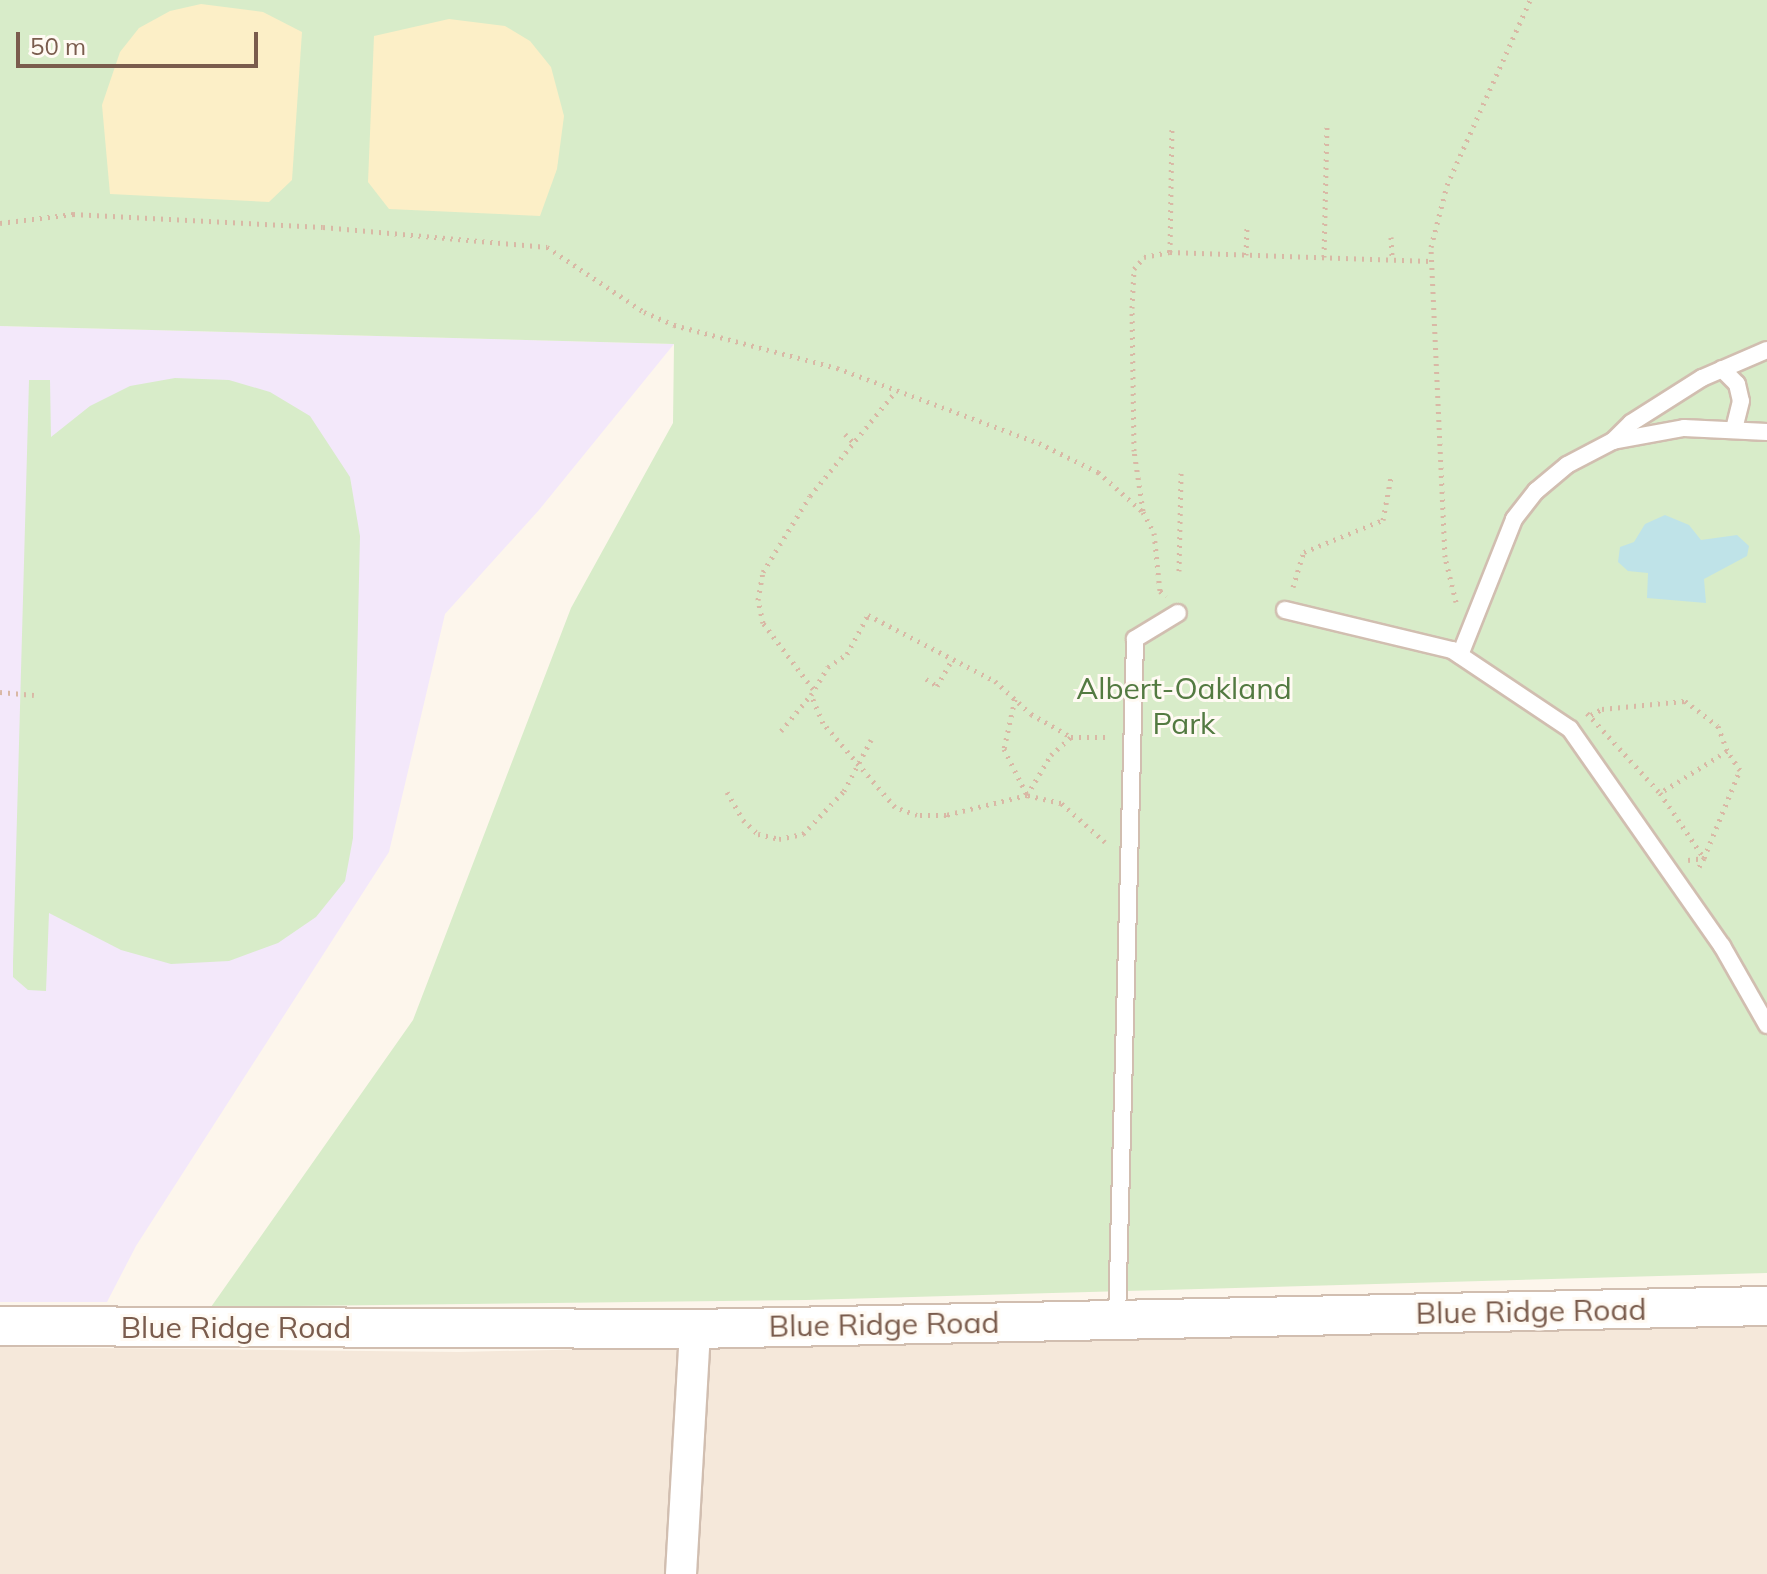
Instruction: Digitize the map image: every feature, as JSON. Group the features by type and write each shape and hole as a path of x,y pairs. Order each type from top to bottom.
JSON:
{"street":[{"name":"Blue Ridge Road","path":"0,1326 695,1329 1767,1306"},
{"path":"681,1574 695,1329"}],"lane":[{"path":"1613,441 1631,423 1722,369 1767,350"},
{"path":"1722,369 1737,384 1741,401 1734,429"},
{"path":"1456,652 1514,519 1536,491 1567,465 1613,441 1684,428 1767,432"},
{"path":"1285,610 1456,652 1570,729 1722,946 1767,1025"},
{"path":"1117,1319 1135,639 1178,613"}],"path":[{"path":"1456,652 1459,618 1445,557 1431,261 1447,185 1530,0"},
{"path":"1324,257 1327,127"},
{"path":"1170,252 1172,128"},
{"path":"0,223 73,214 323,227 547,247 644,312 674,325 771,347 1051,449 1098,472 1143,512"},
{"path":"1246,255 1247,228"},
{"path":"1391,237 1392,259"},
{"path":"1178,613 1160,591 1154,533 1143,512 1134,451 1134,269 1144,257 1170,252 1431,261"},
{"path":"896,391 784,532 760,586 763,623 812,692 823,723 895,807 917,815 946,815 1027,795 1061,803 1106,843 1130,840"},
{"path":"845,434 853,442"},
{"path":"1179,571 1181,473"},
{"path":"1285,610 1304,552 1383,520 1391,477"},
{"path":"781,731 828,667 847,654 868,615 953,658 1071,737 1133,737"},
{"path":"926,679 937,686 953,658"},
{"path":"0,692 34,695"},
{"path":"1015,699 1004,749 1027,795"},
{"path":"1570,729 1602,709 1685,701 1718,726 1727,751 1740,770 1704,858"},
{"path":"1027,795 1051,755 1071,737"},
{"path":"727,792 743,820 758,834 779,839 803,834 820,819 860,763 871,740"},
{"path":"1660,793 1727,751"},
{"path":"946,815 948,822"}],"shaded area":[{"path":"0,326 674,344 539,510 445,614 389,852 136,1246 107,1302 0,1302"},
{"path":"1767,1323 1767,1574 0,1574 0,1347 459,1352"}],"green space":[{"name":"Albert-Oakland Park","path":"0,0 1767,0 1767,1273 806,1300 211,1307 413,1020 571,608 673,423 674,344 0,326"},
{"path":"175,378 229,380 270,392 310,416 350,477 360,536 353,838 345,881 316,917 278,943 229,961 171,964 121,950 49,913 46,991 28,990 13,977 13,962 29,380 50,380 51,437 90,406 130,386"}],"sand":[{"path":"201,4 263,12 302,32 292,180 269,202 110,194 102,105 120,52 139,28 170,11"},
{"path":"449,19 505,26 530,41 551,67 564,116 557,169 540,216 389,209 368,182 374,36"}],"water":[{"path":"1665,515 1689,525 1701,540 1737,535 1749,546 1747,556 1704,579 1706,603 1647,598 1648,573 1628,571 1618,562 1620,547 1634,542 1645,524"}]}
